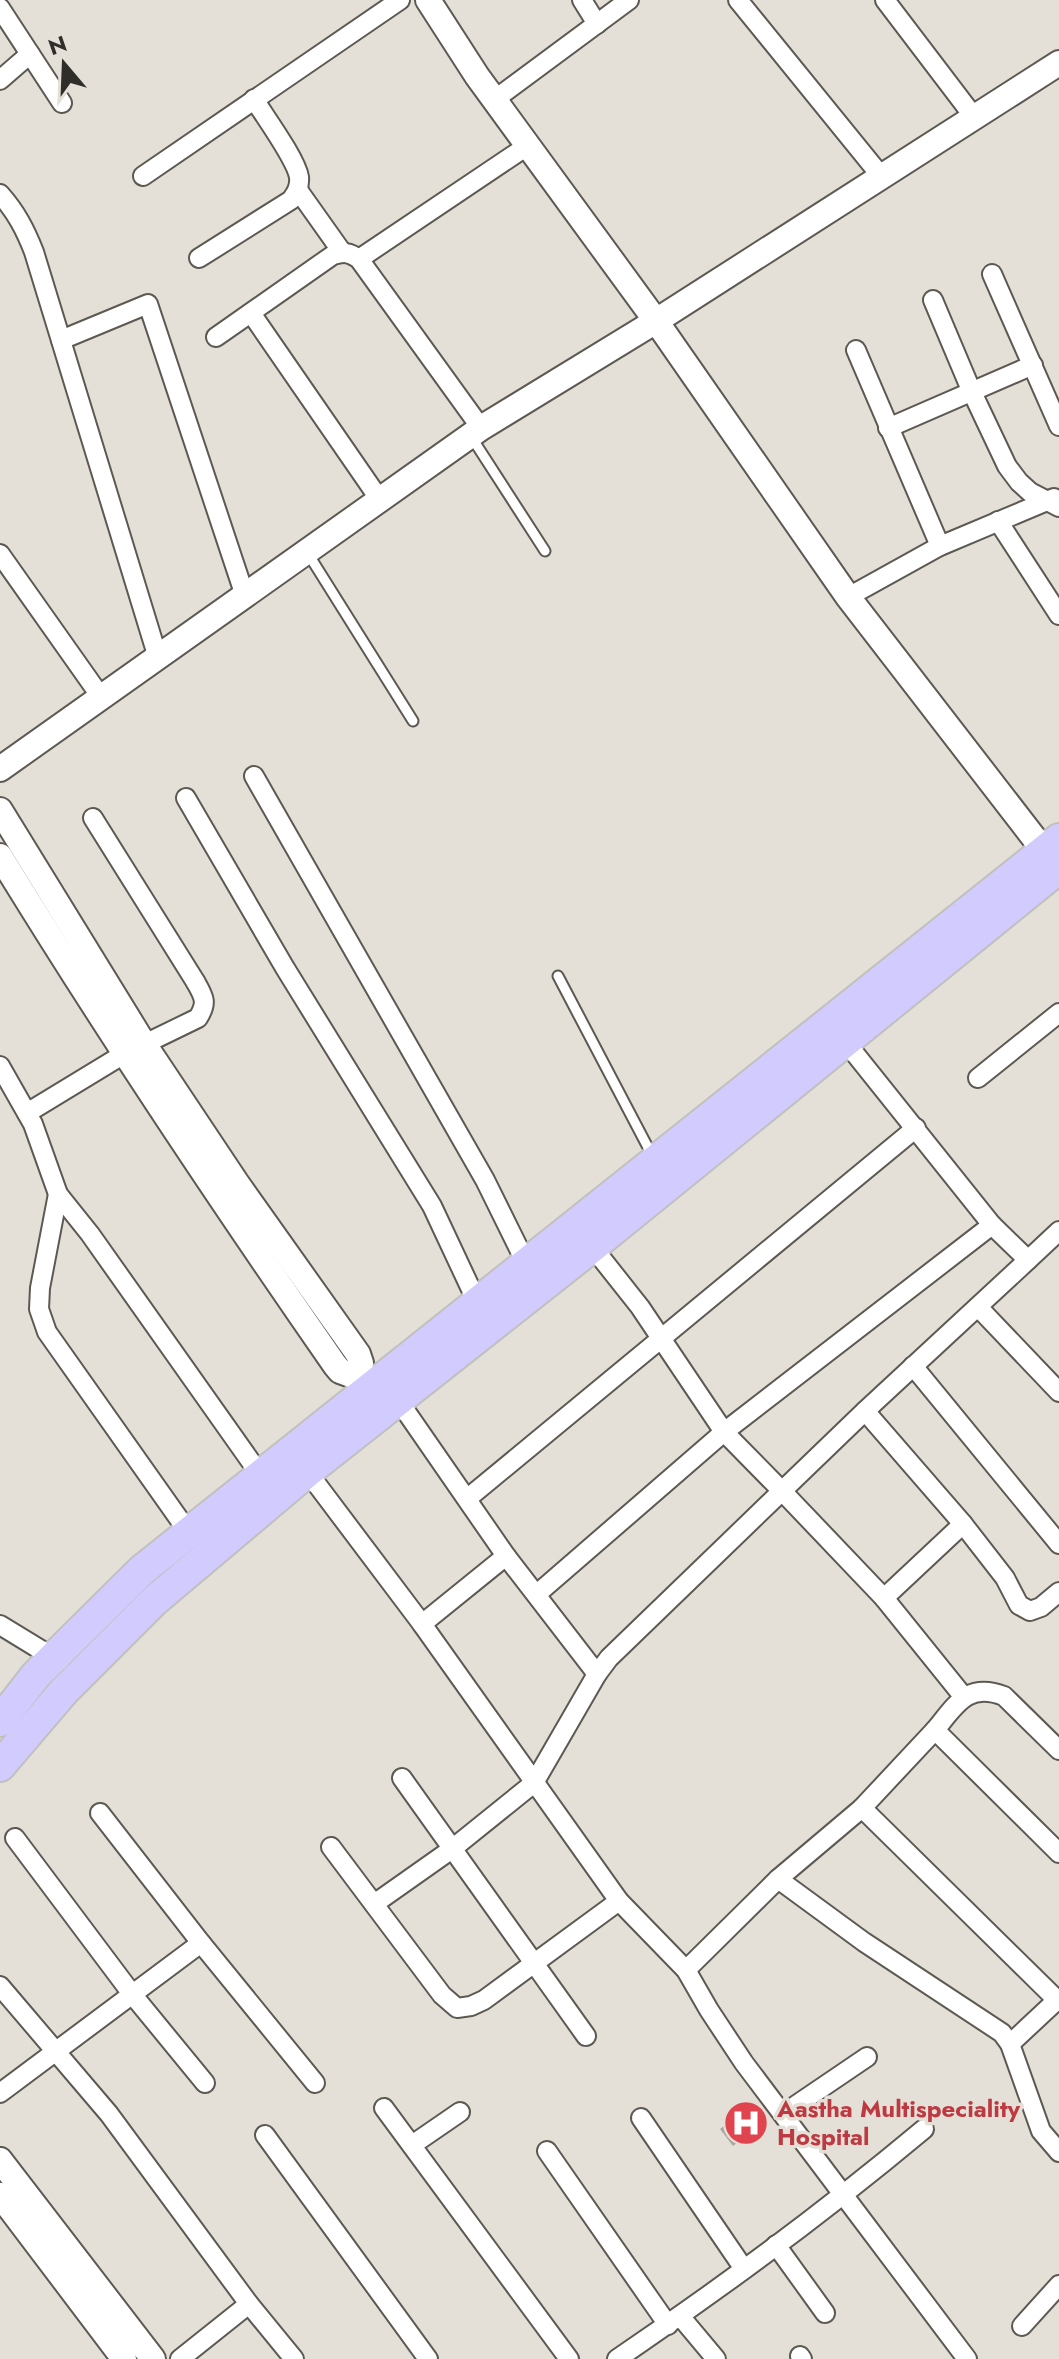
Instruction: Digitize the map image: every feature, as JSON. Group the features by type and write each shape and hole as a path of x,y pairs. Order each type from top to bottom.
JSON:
{"main road":[{"path":"377,1395 584,1236 836,1032 1056,860"},
{"path":"0,1766 72,1683 300,1462 477,1302 526,1263 584,1236"},
{"path":"0,1721 44,1666 142,1570 261,1476 300,1462"}],"street":[{"path":"143,176 400,0"},
{"path":"428,0 494,100 656,321 848,597 1056,860"},
{"path":"582,0 597,24"},
{"path":"494,100 629,0"},
{"path":"738,0 881,176"},
{"path":"885,0 974,117"},
{"path":"0,8 62,103"},
{"path":"0,80 30,54"},
{"path":"0,769 476,431 656,321 1059,63"},
{"path":"199,258 291,200 298,190 299,178 295,166 254,99"},
{"path":"216,337 333,255 350,256 527,146"},
{"path":"298,190 350,256 476,431"},
{"path":"0,194 24,227 158,658"},
{"path":"992,274 1059,426"},
{"path":"933,300 1007,466 1030,492 1055,501"},
{"path":"61,340 148,304 245,596"},
{"path":"251,313 380,500"},
{"path":"856,350 940,546"},
{"path":"888,428 1033,365"},
{"path":"848,597 940,546 1055,501"},
{"path":"998,521 1059,615"},
{"path":"0,554 101,697"},
{"path":"254,776 485,1180 526,1263"},
{"path":"186,798 285,968 432,1206 477,1302"},
{"path":"0,810 134,1049 238,1225 335,1365 377,1395 468,1498 506,1556 597,1674"},
{"path":"27,1113 134,1049 198,1018 205,1008 203,995 93,818"},
{"path":"0,856 134,1049"},
{"path":"978,1078 1059,1013"},
{"path":"836,1032 992,1225 1028,1260"},
{"path":"0,1066 27,1113 47,1158 58,1194 90,1234 261,1476"},
{"path":"468,1498 916,1128"},
{"path":"58,1194 40,1288 39,1309 47,1332 189,1533"},
{"path":"537,1594 724,1432 992,1225"},
{"path":"374,1904 452,1849 534,1783 609,1658 865,1411 1059,1231"},
{"path":"584,1236 640,1307 724,1432 884,1598 963,1696"},
{"path":"978,1307 1059,1392"},
{"path":"913,1366 1059,1544"},
{"path":"865,1411 963,1524 1005,1578 1019,1605 1030,1611 1041,1607 1059,1592"},
{"path":"300,1462 422,1624 619,1901 686,1970 744,2063 967,2359"},
{"path":"884,1598 963,1524"},
{"path":"422,1624 506,1556"},
{"path":"0,1625 44,1666 72,1683"},
{"path":"686,1970 778,1879 862,1808 963,1696 981,1691 1004,1696 1059,1750"},
{"path":"935,1730 1059,1853"},
{"path":"402,1778 586,2036"},
{"path":"862,1808 1058,2001 1010,2044"},
{"path":"100,1813 315,2083"},
{"path":"15,1838 132,1994 205,2083"},
{"path":"331,1847 442,1995 457,2008 484,2000 619,1901"},
{"path":"778,1879 864,1942 991,2024 1010,2044 1041,2131 1059,2152"},
{"path":"0,2093 201,1943"},
{"path":"0,1986 109,2114 249,2304 294,2359"},
{"path":"783,2114 867,2057"},
{"path":"384,2108 569,2359"},
{"path":"412,2145 460,2112"},
{"path":"641,2118 744,2269"},
{"path":"617,2359 845,2195 924,2129"},
{"path":"265,2135 428,2359"},
{"path":"547,2151 674,2320 716,2359"},
{"path":"0,2160 132,2355"},
{"path":"0,2195 132,2355"},
{"path":"776,2245 825,2313"},
{"path":"1022,2326 1059,2285"},
{"path":"180,2359 249,2304"}],"lane":[{"path":"476,431 545,551"},
{"path":"307,552 413,721"},
{"path":"558,976 662,1172"}],"building":[{"path":"755,2102 768,2119 733,2146 720,2129"}],"place":[{"name":"Aastha Multispeciality Hospital","path":"746,2123"}]}
